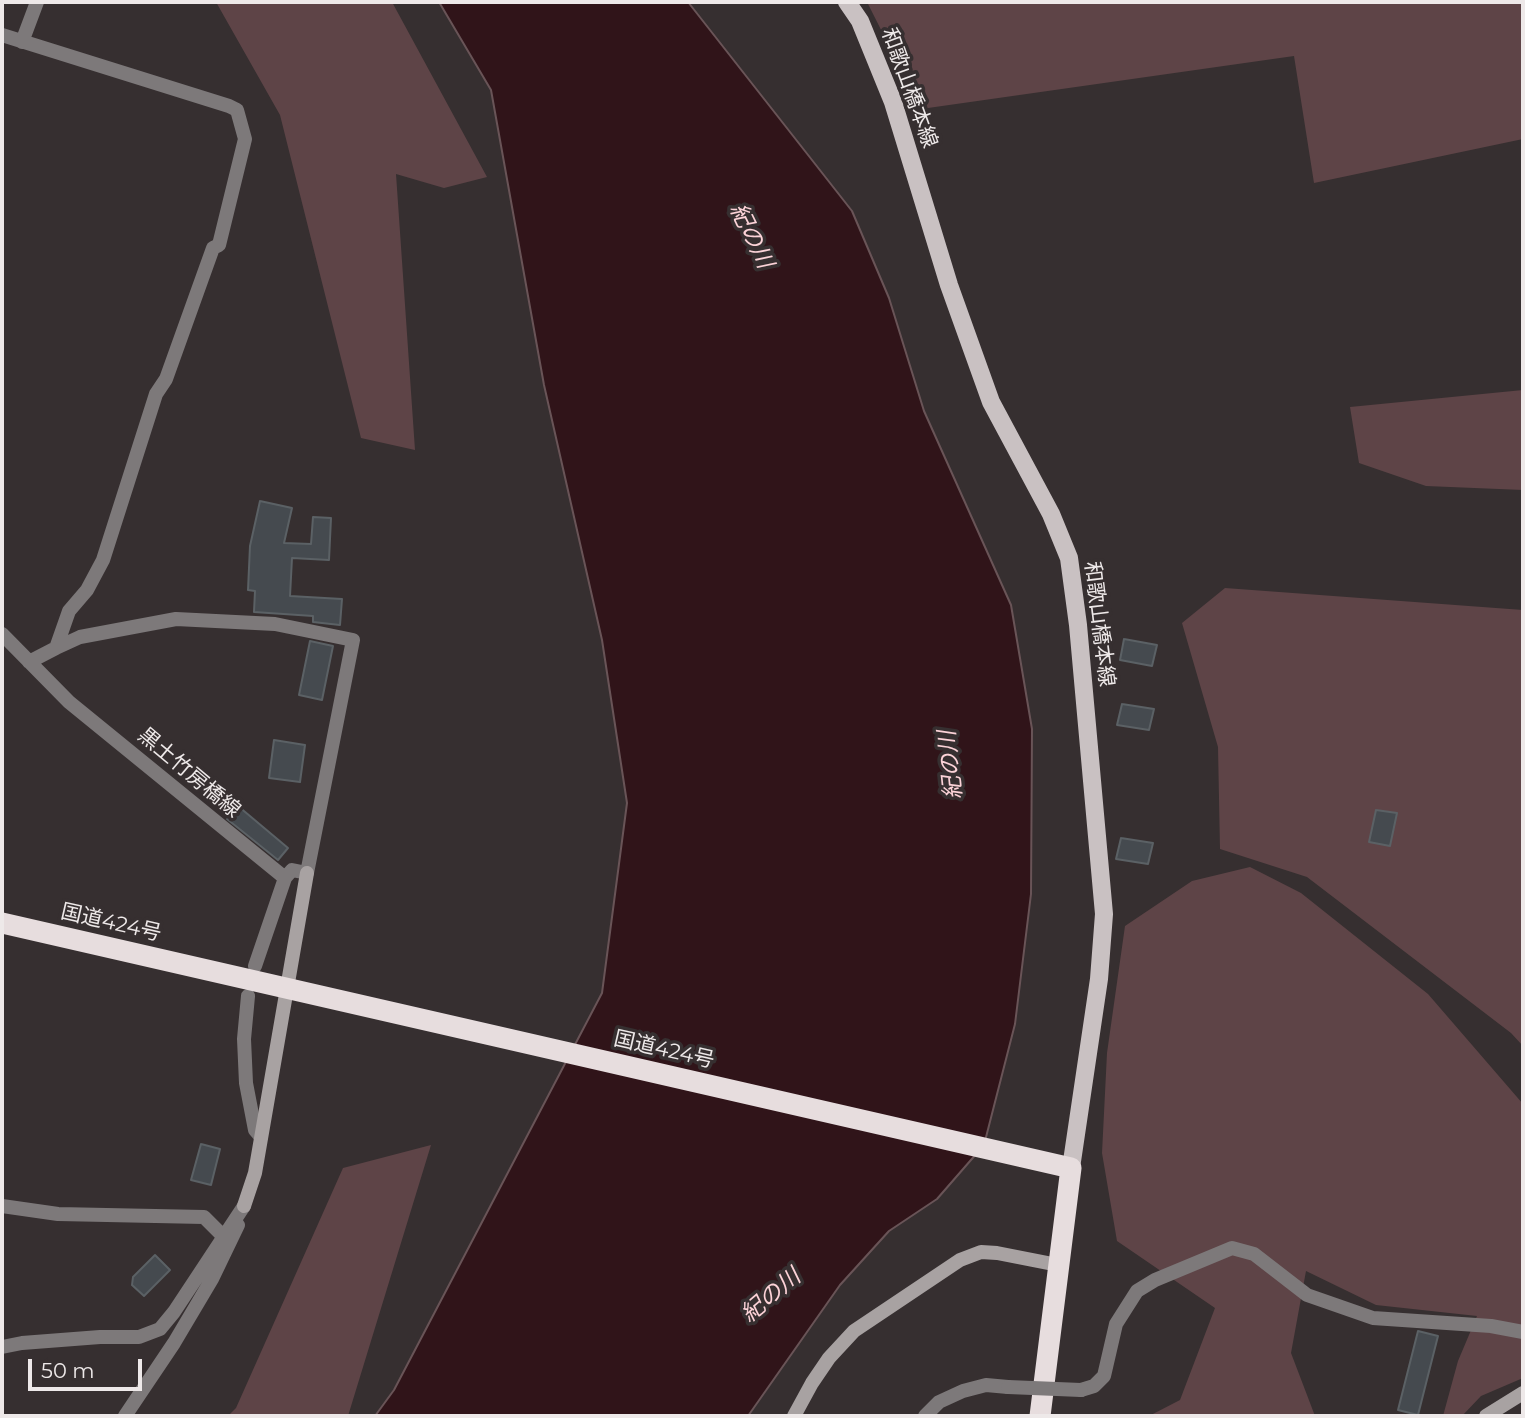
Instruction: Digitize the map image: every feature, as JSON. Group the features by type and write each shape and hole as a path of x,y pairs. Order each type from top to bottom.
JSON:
{"highway":[{"name":"国道424号","path":"2,923 1071,1168"},
{"path":"1040,1416 1071,1168"}],"main road":[{"name":"和歌山橋本線","path":"847,2 860,21 894,102 949,285 991,402 1051,514 1069,558 1079,625 1104,914 1099,979 1071,1168"}],"street":[{"path":"22,42 37,2"},
{"path":"2,35 229,106 237,110 245,139 219,245 213,248 166,379 156,394 103,560 87,590 69,611 56,648"},
{"path":"29,662 80,636 176,619 275,624 353,640 307,873 255,1173 236,1233 212,1279 174,1343 125,1416"},
{"name":"黒土竹房橋線","path":"2,634 69,702 285,878"},
{"path":"255,966 285,878 292,870 307,873"},
{"path":"248,996 244,1039 246,1083 255,1130 261,1138"},
{"path":"2,1206 58,1214 204,1217 223,1236"},
{"path":"2,1347 100,1337 139,1337 160,1329 244,1206"},
{"path":"925,1416 939,1402 962,1391 986,1385 1081,1391 1094,1386 1104,1376 1116,1324 1137,1291 1156,1280 1232,1248 1254,1254 1307,1295 1374,1318 1491,1326 1523,1332"},
{"path":"794,1416 812,1383 854,1331 960,1260 981,1252 989,1252 1058,1265"},
{"path":"1486,1416 1523,1393"}],"shaded area":[{"path":"216,2 392,2 487,177 444,188 396,174 415,450 361,438 280,115"},
{"path":"867,2 1523,2 1523,139 1314,183 1294,56 921,109"},
{"path":"1523,390 1523,490 1426,486 1359,463 1350,407"},
{"path":"1225,588 1523,610 1523,1046 1511,1033 1307,877 1220,849 1218,747 1182,623"},
{"path":"1250,867 1301,893 1428,994 1523,1104 1523,1378 1481,1396 1462,1416 1443,1416 1458,1361 1477,1316 1376,1305 1306,1271 1291,1353 1315,1416 1149,1416 1180,1400 1215,1308 1117,1241 1102,1153 1107,1053 1125,926 1192,881"},
{"path":"431,1145 348,1416 228,1416 236,1408 343,1168"}],"water":[{"name":"紀の川","path":"439,2 688,2 852,211 889,298 924,411 1011,605 1032,729 1031,894 1015,1024 984,1145 937,1199 889,1231 840,1285 748,1416 375,1416 394,1390 602,993 627,803 602,640 544,385 491,90"}],"building":[{"path":"260,501 292,508 284,543 311,544 313,517 331,518 329,560 292,558 290,596 342,599 340,625 313,622 313,616 254,612 255,591 248,590 250,546"},
{"path":"1124,639 1157,645 1152,666 1120,660"},
{"path":"310,641 333,646 322,700 299,695"},
{"path":"1122,704 1154,709 1149,730 1117,725"},
{"path":"274,740 305,745 300,782 269,778"},
{"path":"238,806 288,848 278,860 227,819"},
{"path":"1376,810 1397,813 1390,846 1369,842"},
{"path":"1121,838 1153,843 1148,864 1116,859"},
{"path":"201,1144 220,1149 211,1185 191,1180"},
{"path":"155,1255 170,1270 144,1296 132,1285 133,1277"},
{"path":"1418,1331 1438,1336 1418,1415 1398,1410"}]}
